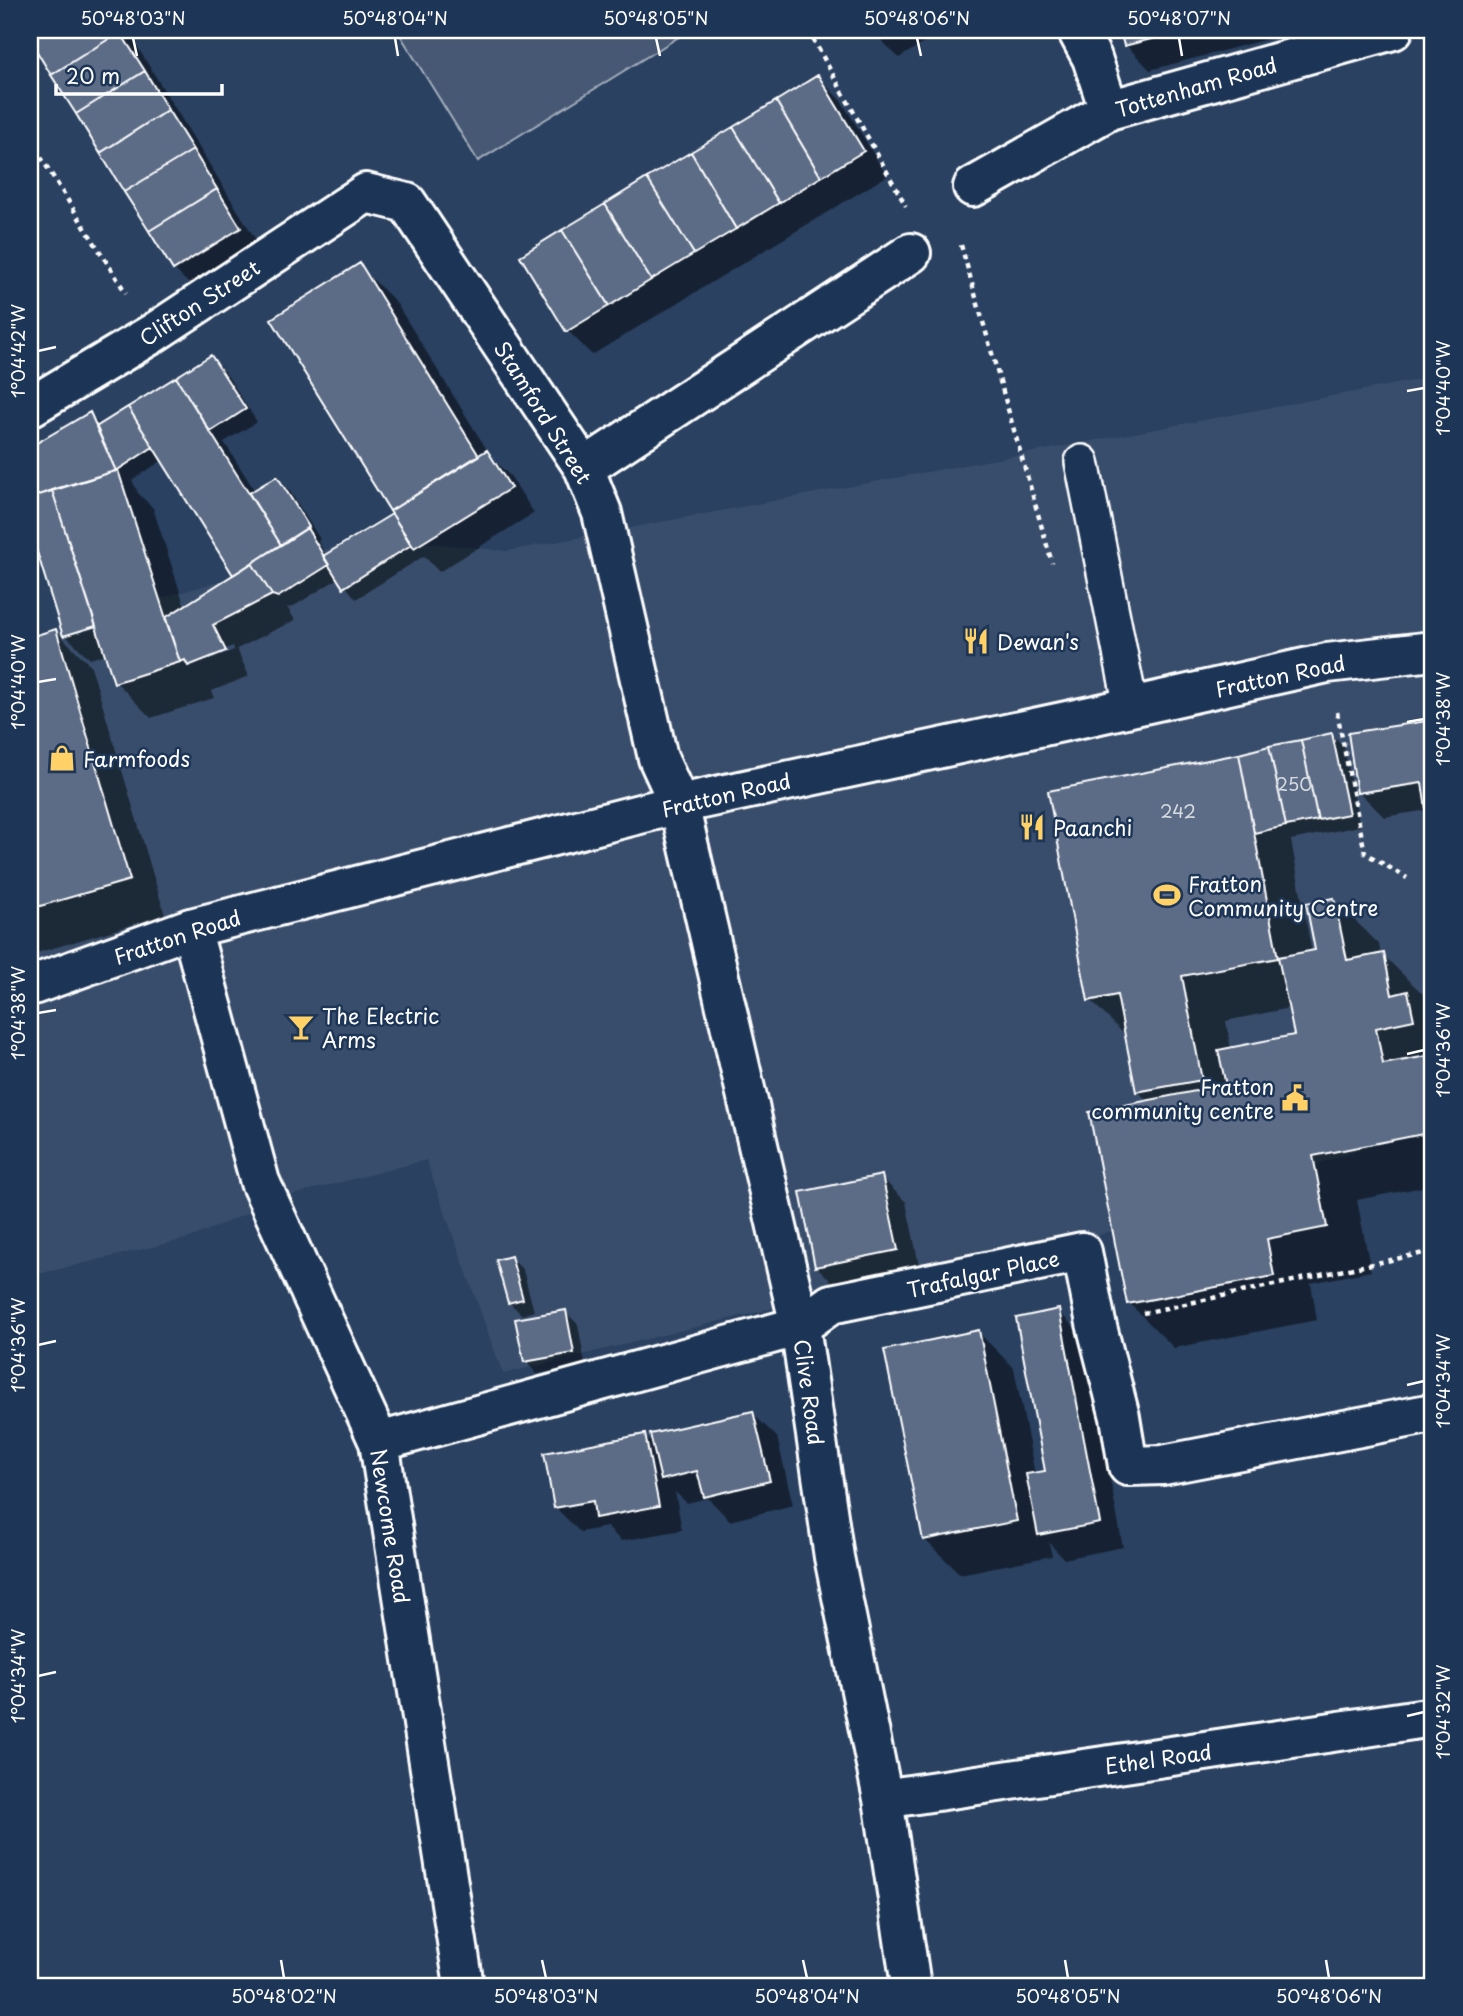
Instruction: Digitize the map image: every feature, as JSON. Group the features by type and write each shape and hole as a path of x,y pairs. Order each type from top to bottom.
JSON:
{"street":[{"path":"1077,30 1092,58 1109,110"},
{"name":"Tottenham Road","path":"973,187 1109,110 1393,30"},
{"name":"Clifton Street","path":"30,407 152,334 366,193"},
{"name":"Stamford Street","path":"366,193 407,203 584,468 602,513 658,758 679,804"},
{"path":"584,468 911,235"},
{"name":"Fratton Road","path":"30,986 191,928 679,804 1327,663 1433,651"},
{"name":"Clive Road","path":"679,804 800,1326 834,1557 883,1799 911,1986"},
{"name":"Newcome Road","path":"191,928 261,1182 379,1442 464,1986"},
{"name":"Trafalgar Place","path":"379,1442 800,1326 831,1304 1083,1252 1096,1323 1120,1417 1128,1466 1164,1465 1433,1413"},
{"name":"Ethel Road","path":"883,1799 1433,1717"}],"lane":[{"path":"1082,462 1131,707"}],"path":[{"path":"807,30 911,235"},
{"path":"30,140 152,334"},
{"path":"961,244 1053,567"},
{"path":"1327,663 1365,853 1407,878"},
{"path":"1096,1323 1433,1251"}],"shaded area":[{"path":"397,30 690,30 478,161"},
{"path":"1433,377 1433,1126 1068,1245 774,1308 503,1374 426,1160 284,1197 190,1238 30,1276 30,637 369,537 507,551"}],"building":[{"path":"37,30 120,32 51,75 30,40 30,34"},
{"path":"1120,30 1162,30 1163,36 1124,46"},
{"path":"120,32 145,71 76,114 51,75"},
{"path":"145,71 168,110 100,153 76,114"},
{"path":"818,75 864,151 821,177 776,101"},
{"path":"776,101 821,177 779,203 733,127"},
{"path":"168,110 193,150 124,192 100,153"},
{"path":"733,127 779,203 736,229 691,152"},
{"path":"193,150 217,189 149,231 124,192"},
{"path":"691,152 736,229 694,254 647,178"},
{"path":"647,178 694,254 651,280 605,204"},
{"path":"217,189 241,228 173,270 149,231"},
{"path":"605,204 651,280 609,306 562,230"},
{"path":"562,230 609,306 566,332 520,256"},
{"path":"360,263 479,456 390,511 271,319"},
{"path":"211,355 246,409 210,432 176,377"},
{"path":"176,377 281,545 233,575 128,407"},
{"path":"128,407 153,447 116,471 96,427"},
{"path":"90,412 116,471 30,498 30,447"},
{"path":"487,450 511,488 414,548 390,511"},
{"path":"118,470 180,662 114,683 52,490"},
{"path":"277,476 309,527 281,545 249,493"},
{"path":"52,490 96,626 63,636 30,529 30,498"},
{"path":"392,514 411,545 343,588 323,556"},
{"path":"307,528 329,565 278,597 272,595 252,563"},
{"path":"252,563 272,595 213,625 226,651 188,666 185,660 180,662 165,618"},
{"name":"Farmfoods","path":"56,629 130,880 30,909 30,637"},
{"path":"1433,720 1433,904 1425,848 1432,847 1422,783 1357,793 1348,733"},
{"path":"1332,733 1349,814 1318,820 1301,740"},
{"path":"1301,740 1318,820 1286,826 1269,746"},
{"path":"1269,746 1286,826 1254,833 1239,754"},
{"name":"Fratton Community Centre","path":"1239,754 1278,958 1182,976 1202,1080 1136,1092 1117,995 1088,1001 1048,791"},
{"name":"Fratton community centre","path":"1334,898 1347,960 1384,953 1392,995 1408,991 1414,1020 1376,1028 1383,1064 1433,1055 1433,1132 1313,1156 1327,1227 1267,1239 1274,1276 1127,1304 1089,1112 1226,1085 1218,1050 1294,1035 1278,957 1315,950 1306,903"},
{"path":"882,1175 898,1250 815,1267 800,1192"},
{"path":"511,1256 523,1299 508,1303 496,1260"},
{"path":"1059,1309 1100,1523 1038,1535 1026,1474 1045,1471 1016,1318"},
{"path":"566,1310 574,1353 524,1362 515,1319"},
{"path":"979,1330 1017,1521 923,1540 884,1350"},
{"path":"753,1411 770,1481 704,1497 697,1471 661,1480 650,1434"},
{"path":"645,1434 659,1506 595,1518 593,1501 554,1508 544,1453"}],"place":[{"name":"Dewan's","path":"976,641"},
{"name":"Farmfoods","path":"62,758"},
{"name":"Paanchi","path":"1032,827"},
{"name":"Fratton Community Centre","path":"1167,895"},
{"name":"The Electric Arms","path":"301,1027"},
{"name":"Fratton community centre","path":"1295,1098"}]}
